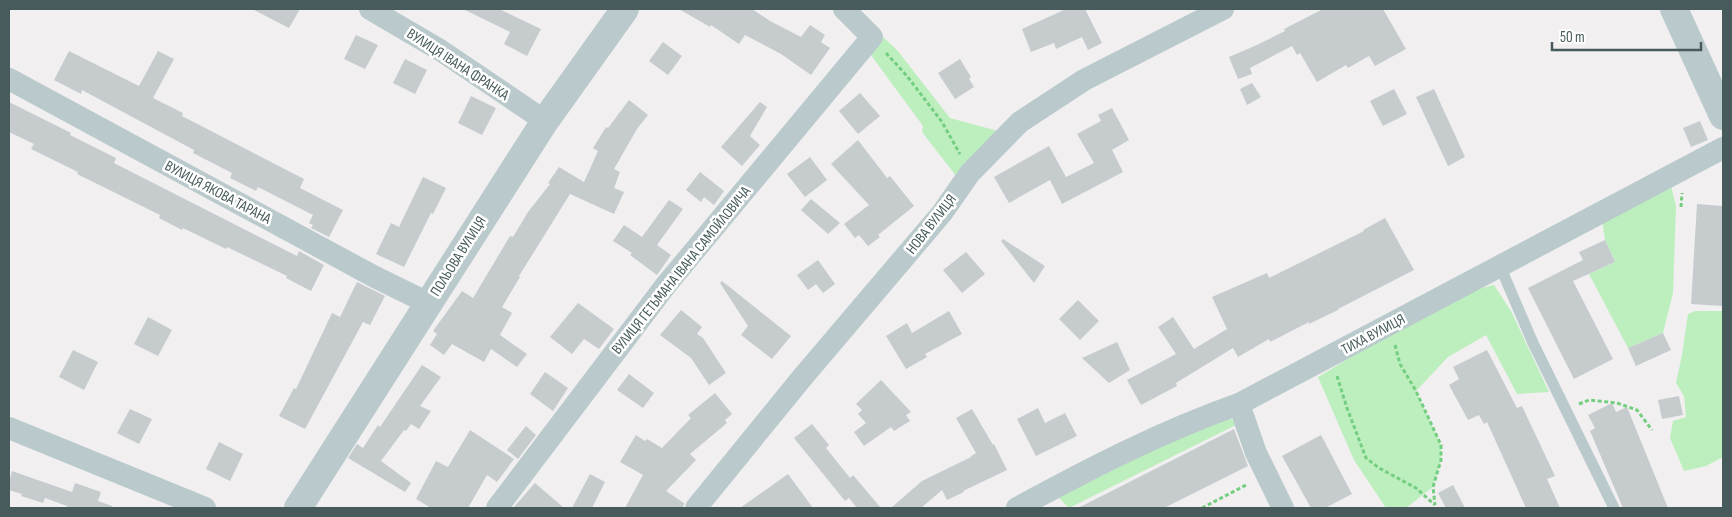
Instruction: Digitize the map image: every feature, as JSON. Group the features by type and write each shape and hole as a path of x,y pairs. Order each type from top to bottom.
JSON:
{"street":[{"name":"ВУЛИЦЯ ІВАНА ФРАНКА","path":"370,9 440,50 544,121"},
{"path":"844,9 872,37"},
{"name":"НОВА ВУЛИЦЯ","path":"696,508 801,379 942,213 970,173 1020,122 1084,80 1223,9"},
{"path":"1674,9 1720,101"},
{"name":"ПОЛЬОВА ВУЛИЦЯ","path":"298,508 544,121 619,11"},
{"name":"ВУЛИЦЯ ГЕТЬМАНА ІВАНА САМОЙЛОВИЧА","path":"497,508 666,285 872,37"},
{"name":"ВУЛИЦЯ ЯКОВА ТАРАНА","path":"9,79 428,304"},
{"name":"ТИХА ВУЛИЦЯ","path":"1017,508 1113,458 1197,418 1239,404 1723,148"},
{"path":"1239,404 1256,453 1283,508"},
{"path":"9,428 205,508"}],"lane":[{"path":"1500,266 1564,410 1614,508"}],"path":[{"path":"872,37 907,76 942,122 970,173"},
{"path":"1331,356 1347,408 1366,458 1379,468 1416,488 1436,505 1432,487 1440,460 1441,445 1416,391 1400,364 1389,325"},
{"path":"1564,410 1589,400 1617,403 1637,410 1652,430"},
{"path":"1202,508 1266,474"}],"green space":[{"path":"871,26 897,50 950,118 998,131 957,177 922,132 923,126 868,51"},
{"path":"1671,186 1676,206 1673,293 1663,333 1628,348 1589,274 1615,262 1605,240 1602,220"},
{"path":"1494,285 1511,311 1549,392 1517,394 1486,335 1448,357 1416,391 1441,445 1441,460 1433,487 1406,508 1386,508 1354,460 1318,377 1391,333 1466,292"},
{"path":"1695,311 1723,311 1723,457 1706,466 1684,471 1670,438 1673,421 1686,417 1684,396 1676,383 1688,314"},
{"path":"1228,417 1238,424 1069,508 1058,497 1148,451"}],"building":[{"path":"252,9 300,9 289,28"},
{"path":"463,9 499,9 541,29 527,56 504,44 510,32"},
{"path":"679,9 752,9 801,37 810,25 825,35 821,42 830,48 811,75 781,54 745,35 739,44 711,25 710,27"},
{"path":"1066,9 1085,9 1102,43 1088,50 1082,37 1056,49 1054,43 1031,52 1022,29"},
{"path":"1323,9 1383,9 1406,49 1375,66 1369,56 1348,68 1346,65 1317,82 1300,53 1297,55 1292,46 1250,68 1252,74 1238,79 1229,57 1285,31 1284,29"},
{"path":"356,35 378,45 365,69 344,59"},
{"path":"663,42 682,56 668,75 649,61"},
{"path":"69,51 139,86 158,51 174,59 153,98 183,113 182,116 304,179 300,188 343,210 329,237 311,228 313,225 309,223 313,215 258,187 256,191 230,178 232,173 193,153 194,150 82,90 81,94 54,80"},
{"path":"405,59 427,70 415,94 393,83"},
{"path":"960,59 971,77 969,79 974,87 955,99 938,73"},
{"path":"1252,83 1261,97 1247,105 1240,89"},
{"path":"1394,89 1407,114 1383,126 1370,101"},
{"path":"1434,89 1465,157 1448,166 1416,97"},
{"path":"860,93 880,116 858,134 839,111"},
{"path":"471,96 496,108 482,135 458,123"},
{"path":"629,100 648,115 637,129 614,169 620,172 614,188 624,192 614,214 570,194 502,307 512,313 500,335 527,354 517,367 491,349 484,362 452,344 444,355 430,345 437,334 433,331 462,291 473,298 510,236 513,237 528,212 550,184 548,183 559,167 584,182 598,151 593,148 606,127 608,128"},
{"path":"9,102 116,158 114,163 297,256 299,251 324,265 311,291 286,278 287,276 227,247 226,249 183,228 182,230 159,218 160,215 31,149 34,144 9,132"},
{"path":"760,102 767,107 750,136 760,145 742,166 721,147"},
{"path":"1112,108 1129,140 1112,150 1123,172 1062,204 1050,180 1009,203 994,177 1049,146 1066,177 1094,163 1077,134 1101,121 1098,115"},
{"path":"1700,121 1708,140 1691,147 1683,128"},
{"path":"858,140 887,178 890,176 914,206 878,235 880,237 868,246 859,235 855,238 844,224 869,205 831,164"},
{"path":"810,157 827,180 805,197 787,174"},
{"path":"700,172 724,191 714,205 704,197 701,202 686,190"},
{"path":"423,177 446,188 433,214 431,213 404,267 376,254 391,223 399,227"},
{"path":"811,199 840,223 828,234 801,210"},
{"path":"669,200 683,209 657,245 671,255 657,275 630,255 632,253 613,241 624,225 642,237"},
{"path":"1697,204 1723,206 1723,306 1691,304"},
{"path":"1385,218 1414,270 1309,324 1309,322 1270,342 1269,339 1238,357 1233,348 1176,383 1177,386 1141,405 1127,380 1176,354 1158,327 1173,317 1194,349 1227,329 1212,297 1267,273 1269,278 1364,231"},
{"path":"1003,239 1045,266 1034,283 1001,241"},
{"path":"1605,240 1615,262 1573,281 1613,359 1574,379 1528,288 1583,260 1579,252"},
{"path":"966,252 985,274 962,293 943,270"},
{"path":"818,260 835,284 823,293 816,284 808,290 797,275"},
{"path":"722,281 791,336 772,359 741,335 748,326 720,283"},
{"path":"357,282 385,296 370,325 363,322 305,429 279,416 294,388 296,389 332,313 340,317"},
{"path":"1078,300 1099,321 1080,340 1059,319"},
{"path":"578,303 614,329 599,349 584,339 572,354 550,337"},
{"path":"681,310 702,327 697,334 703,338 726,373 709,385 691,358 660,335"},
{"path":"949,311 962,334 925,354 927,357 906,369 886,336 907,323 912,333"},
{"path":"148,317 172,330 158,356 134,344"},
{"path":"1663,333 1671,350 1636,366 1628,348"},
{"path":"1117,342 1130,370 1109,383 1082,358"},
{"path":"73,350 98,362 84,390 59,377"},
{"path":"1487,350 1517,408 1522,406 1555,476 1547,479 1560,508 1526,508 1487,422 1484,424 1479,415 1468,420 1449,385 1459,379 1453,367"},
{"path":"422,365 441,377 420,406 431,411 419,429 411,424 406,431 404,430 381,461 411,483 405,492 348,458 357,444 363,448 378,425 380,427"},
{"path":"545,372 568,388 553,411 530,394"},
{"path":"629,374 654,393 643,408 617,390"},
{"path":"881,380 911,412 906,415 910,421 894,431 891,427 864,446 854,432 866,423 858,414 862,410 856,404"},
{"path":"715,393 732,414 725,420 727,423 690,454 696,460 666,491 684,503 683,508 625,508 643,475 620,462 636,435 662,448 691,418 688,415"},
{"path":"1679,396 1683,415 1662,419 1658,400"},
{"path":"1612,403 1616,412 1627,407 1668,508 1623,508 1590,431 1595,428 1588,415"},
{"path":"1038,408 1045,423 1065,413 1077,436 1036,456 1017,419"},
{"path":"130,409 152,419 139,444 117,433"},
{"path":"972,409 994,444 1007,470 947,500 942,490 921,508 891,508 922,481 976,453 956,418"},
{"path":"812,424 829,445 826,448 850,478 853,475 881,508 857,508 849,498 845,501 794,438"},
{"path":"526,426 536,435 518,459 507,450"},
{"path":"1234,429 1248,466 1164,508 1078,508"},
{"path":"470,430 514,459 497,482 487,475 468,508 431,508 416,499 436,461 448,467"},
{"path":"1321,435 1352,494 1325,508 1311,508 1282,456"},
{"path":"219,442 243,454 230,481 206,469"},
{"path":"12,471 72,492 75,483 101,492 98,501 112,506 112,508 66,508 67,506 45,498 43,503 21,496 22,494 9,490"},
{"path":"590,474 605,482 592,508 572,508"},
{"path":"788,474 813,508 740,508"},
{"path":"535,483 564,508 513,508"},
{"path":"1453,485 1465,508 1446,508 1438,493"}]}
